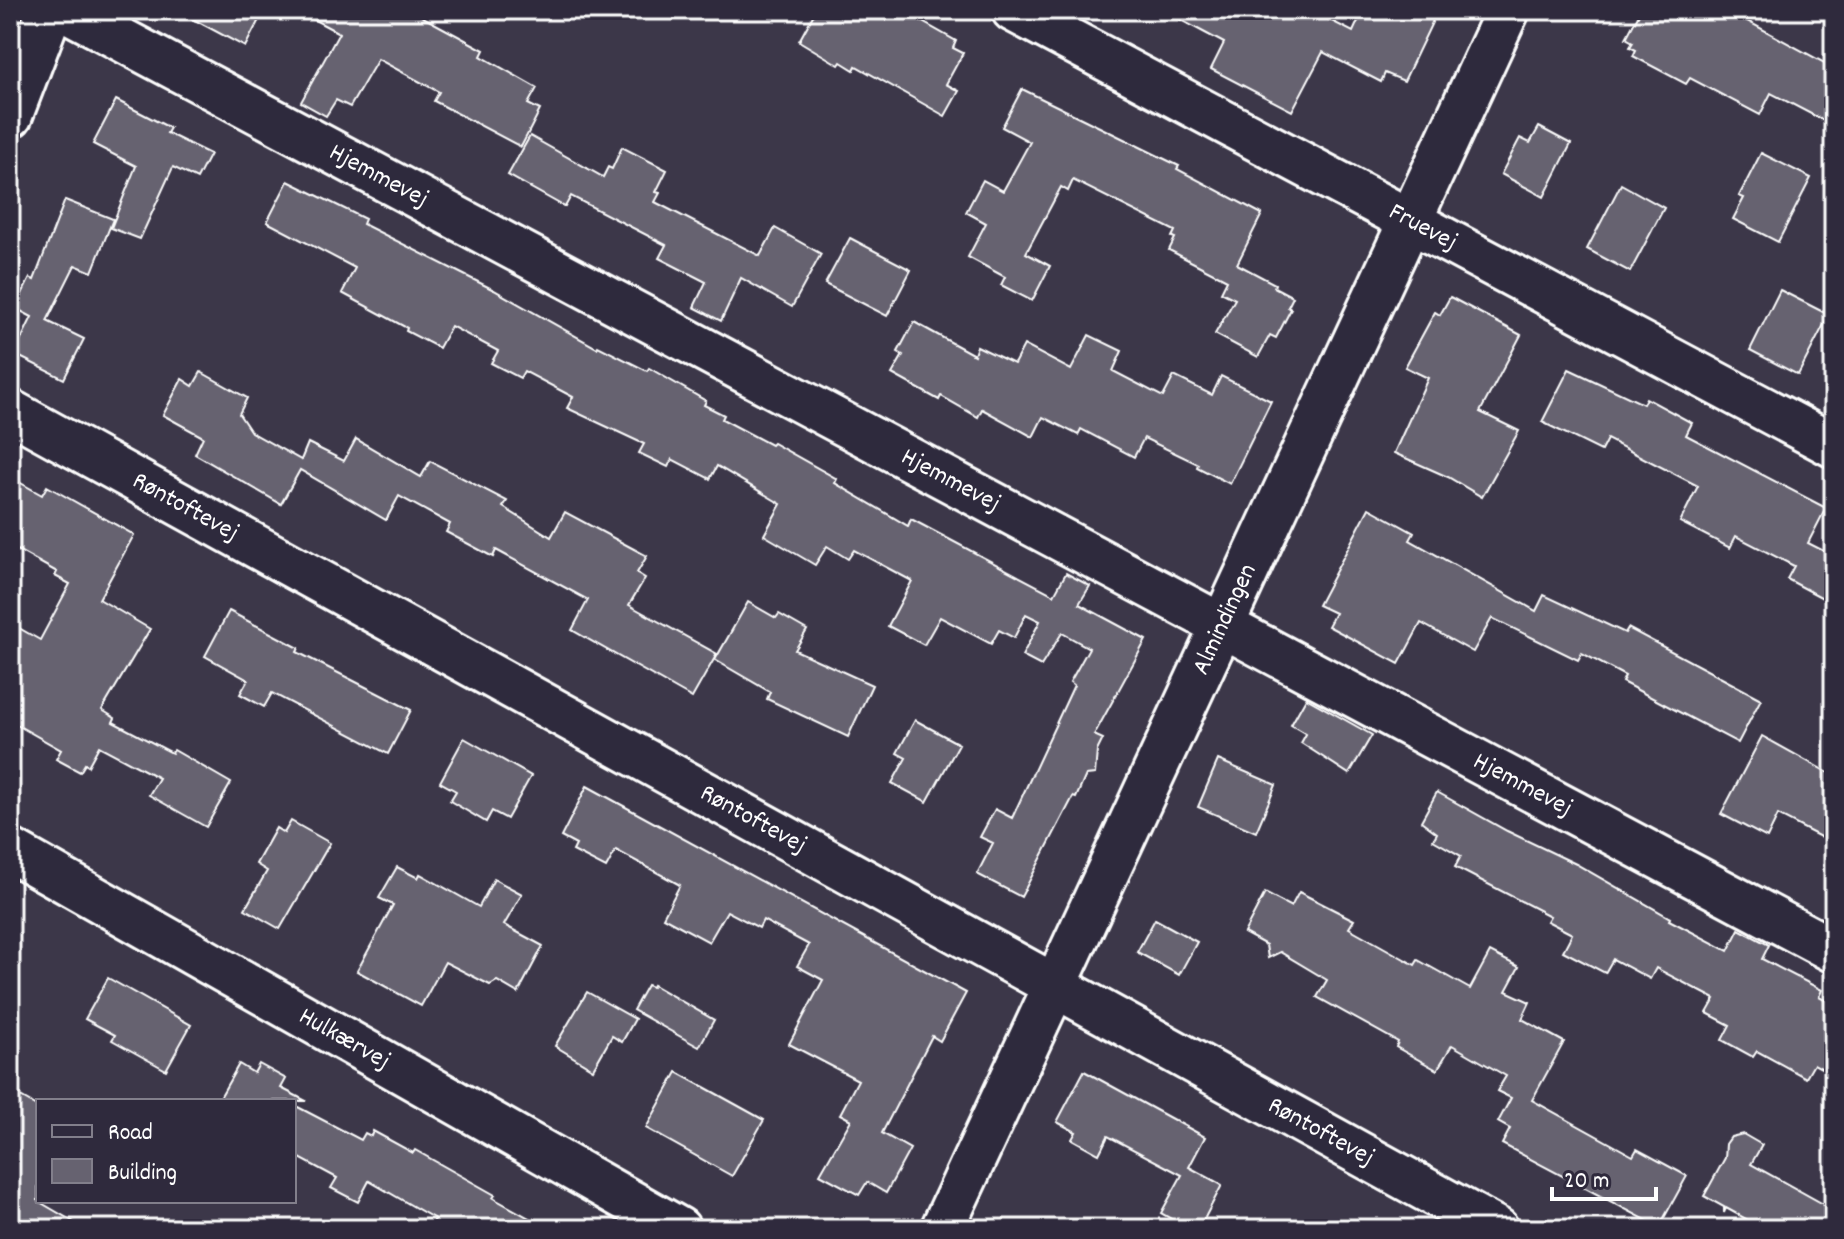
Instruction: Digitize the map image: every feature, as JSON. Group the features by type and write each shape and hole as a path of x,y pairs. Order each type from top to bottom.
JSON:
{"street":[{"path":"10,115 50,10"},
{"name":"Hjemmevej","path":"66,10 1834,951"},
{"name":"Fruevej","path":"1013,10 1834,446"},
{"name":"Almindingen","path":"942,1229 1508,10"},
{"name":"Røntoftevej","path":"10,411 1497,1229"},
{"name":"Hulkærvej","path":"10,850 679,1229"}],"building":[{"path":"176,10 264,10 245,47"},
{"path":"296,10 410,10 484,50 481,56 537,88 528,104 540,110 521,147 434,101 439,92 378,59 350,107 336,100 326,116 301,102 339,33"},
{"path":"816,10 901,10 956,41 953,48 963,53 946,84 959,91 945,116 856,66 854,70 841,62 839,65 799,41"},
{"path":"1162,10 1310,10 1353,32 1363,10 1438,10 1404,81 1385,73 1381,82 1323,52 1292,111 1211,69 1224,43"},
{"path":"1641,10 1727,10 1834,68 1834,126 1771,93 1760,115 1690,78 1686,84 1633,56 1636,50 1630,47 1633,42 1626,38"},
{"path":"1022,89 1179,166 1177,169 1262,214 1237,264 1293,297 1288,307 1291,309 1276,338 1270,335 1258,357 1215,334 1235,299 1221,292 1227,280 1169,250 1175,231 1073,180 1068,191 1061,187 1026,253 1050,266 1032,301 1001,285 1005,277 968,257 986,223 966,212 983,180 1003,191 1030,142 1002,127"},
{"path":"116,100 170,128 167,133 210,154 197,179 173,167 140,239 111,228 136,166 93,144"},
{"path":"1539,127 1571,144 1544,197 1501,174 1520,138 1530,143"},
{"path":"530,136 603,177 608,167 612,169 622,147 667,170 656,192 660,193 655,202 760,256 775,228 821,254 792,307 741,278 721,321 694,307 706,282 659,258 666,245 571,196 565,207 508,175"},
{"path":"1761,153 1811,178 1778,242 1733,219 1744,198 1739,196"},
{"path":"288,181 365,219 363,224 494,290 597,348 647,371 649,368 706,401 704,405 724,415 722,419 837,479 835,483 908,526 911,519 1054,595 1066,573 1090,586 1079,604 1146,640 1094,735 1103,739 1097,751 1095,774 1086,775 1021,897 977,874 993,843 980,837 995,809 1012,818 1074,685 1070,682 1089,648 1062,633 1041,666 1022,656 1040,621 1026,614 1014,638 999,630 991,644 940,617 924,645 888,626 912,581 854,550 848,559 827,546 815,565 764,535 781,504 717,466 710,479 672,459 668,467 639,453 644,444 567,408 573,397 524,371 520,378 491,363 498,351 451,326 439,348 342,293 355,268 267,222"},
{"path":"1621,184 1664,208 1630,272 1587,249"},
{"path":"65,200 113,219 92,272 75,265 47,321 84,339 64,379 14,354 32,317 15,308 30,278 34,280"},
{"path":"850,238 911,270 887,316 825,284"},
{"path":"1780,290 1829,315 1798,375 1750,350"},
{"path":"1450,297 1521,335 1480,412 1519,431 1482,497 1448,477 1394,453 1428,378 1405,367 1435,312 1440,315"},
{"path":"914,322 974,355 977,346 1014,364 1024,345 1071,370 1089,335 1122,351 1113,371 1163,397 1174,376 1212,395 1221,376 1271,401 1230,484 1197,467 1198,464 1144,438 1134,457 1081,429 1078,435 1043,417 1033,437 982,409 978,417 941,396 939,400 892,374 903,355 898,352"},
{"path":"1569,369 1643,404 1646,398 1692,423 1686,435 1826,508 1808,543 1834,556 1834,604 1787,579 1794,566 1736,536 1730,548 1680,522 1698,486 1607,439 1601,451 1542,422"},
{"path":"201,372 247,398 239,414 251,432 301,460 308,443 344,461 356,439 421,477 430,461 507,501 503,507 551,537 565,512 647,556 637,573 645,578 629,605 717,654 692,698 572,630 588,600 496,550 493,557 446,532 450,524 399,496 386,520 300,470 281,504 195,454 203,437 163,415 182,379 193,386"},
{"path":"10,477 42,495 47,486 134,535 99,599 150,629 102,710 115,718 113,722 172,753 174,750 231,783 206,827 149,795 159,778 99,746 88,766 85,764 80,772 56,759 61,750 10,721 10,623 40,640 70,584 55,576 57,572 10,546"},
{"path":"1369,508 1414,533 1410,540 1536,611 1544,595 1625,633 1628,628 1761,699 1738,743 1622,682 1625,676 1582,653 1578,660 1492,618 1473,652 1421,623 1399,664 1328,626 1335,613 1318,605"},
{"path":"748,602 776,618 779,614 807,630 795,650 872,685 848,737 767,699 770,692 715,660"},
{"path":"229,611 299,648 297,652 411,710 388,754 272,693 264,707 240,694 248,680 205,656"},
{"path":"1306,698 1372,735 1349,774 1301,743 1306,734 1291,725"},
{"path":"915,720 959,744 927,802 892,783 906,758 897,753"},
{"path":"1762,736 1834,776 1834,844 1778,815 1767,838 1721,814"},
{"path":"464,738 531,776 507,819 492,811 486,822 450,801 456,791 440,782"},
{"path":"1218,760 1276,785 1256,832 1198,807"},
{"path":"587,786 966,993 940,1041 932,1036 882,1133 910,1149 886,1193 867,1182 859,1195 820,1174 851,1120 840,1114 858,1080 789,1044 823,980 797,966 809,945 763,920 759,928 727,911 709,942 663,917 680,885 616,850 606,868 573,851 576,845 561,837"},
{"path":"1437,792 1507,831 1576,864 1669,920 1728,951 1739,929 1769,945 1762,959 1822,990 1819,997 1834,1005 1834,1075 1814,1064 1806,1078 1757,1051 1753,1057 1722,1040 1730,1025 1707,1013 1715,999 1656,968 1650,979 1613,959 1605,973 1563,951 1572,934 1547,921 1550,916 1455,867 1461,856 1433,840 1437,833 1421,821"},
{"path":"291,821 330,843 280,929 245,909 267,871 256,864 276,828 284,833"},
{"path":"397,867 418,878 420,874 479,907 494,879 522,894 504,925 543,946 518,993 497,981 490,985 445,962 421,1006 357,971 393,905 379,898"},
{"path":"1299,892 1354,920 1349,928 1415,965 1418,960 1470,989 1490,952 1519,967 1506,991 1530,1002 1522,1019 1564,1042 1532,1100 1633,1156 1637,1149 1687,1176 1659,1227 1502,1144 1510,1129 1498,1122 1511,1098 1497,1091 1506,1076 1452,1045 1437,1070 1396,1047 1398,1042 1317,997 1327,980 1280,952 1268,958 1266,945 1244,933 1265,893 1291,907"},
{"path":"1155,919 1197,942 1179,975 1137,952"},
{"path":"108,978 191,1025 166,1070 112,1040 115,1035 85,1019"},
{"path":"647,985 653,985 714,1020 699,1047 633,1010"},
{"path":"587,992 635,1019 622,1042 612,1036 593,1069 555,1046"},
{"path":"239,1064 254,1073 259,1064 286,1079 281,1088 306,1101 296,1099 219,1099"},
{"path":"1084,1071 1205,1137 1189,1167 1222,1185 1199,1229 1189,1229 1161,1213 1182,1175 1108,1136 1099,1154 1072,1139 1076,1132 1057,1122"},
{"path":"677,1072 764,1120 732,1176 646,1128"},
{"path":"10,1091 36,1106 36,1203 41,1203 86,1229 10,1229"},
{"path":"296,1106 361,1140 365,1133 371,1136 373,1131 413,1153 415,1150 549,1229 429,1229 435,1219 369,1181 358,1202 331,1188 337,1178 296,1156"},
{"path":"1743,1134 1762,1145 1751,1164 1834,1210 1834,1229 1764,1229 1726,1208 1724,1213 1724,1207 1704,1196 1725,1158 1726,1144 1731,1137"}]}
